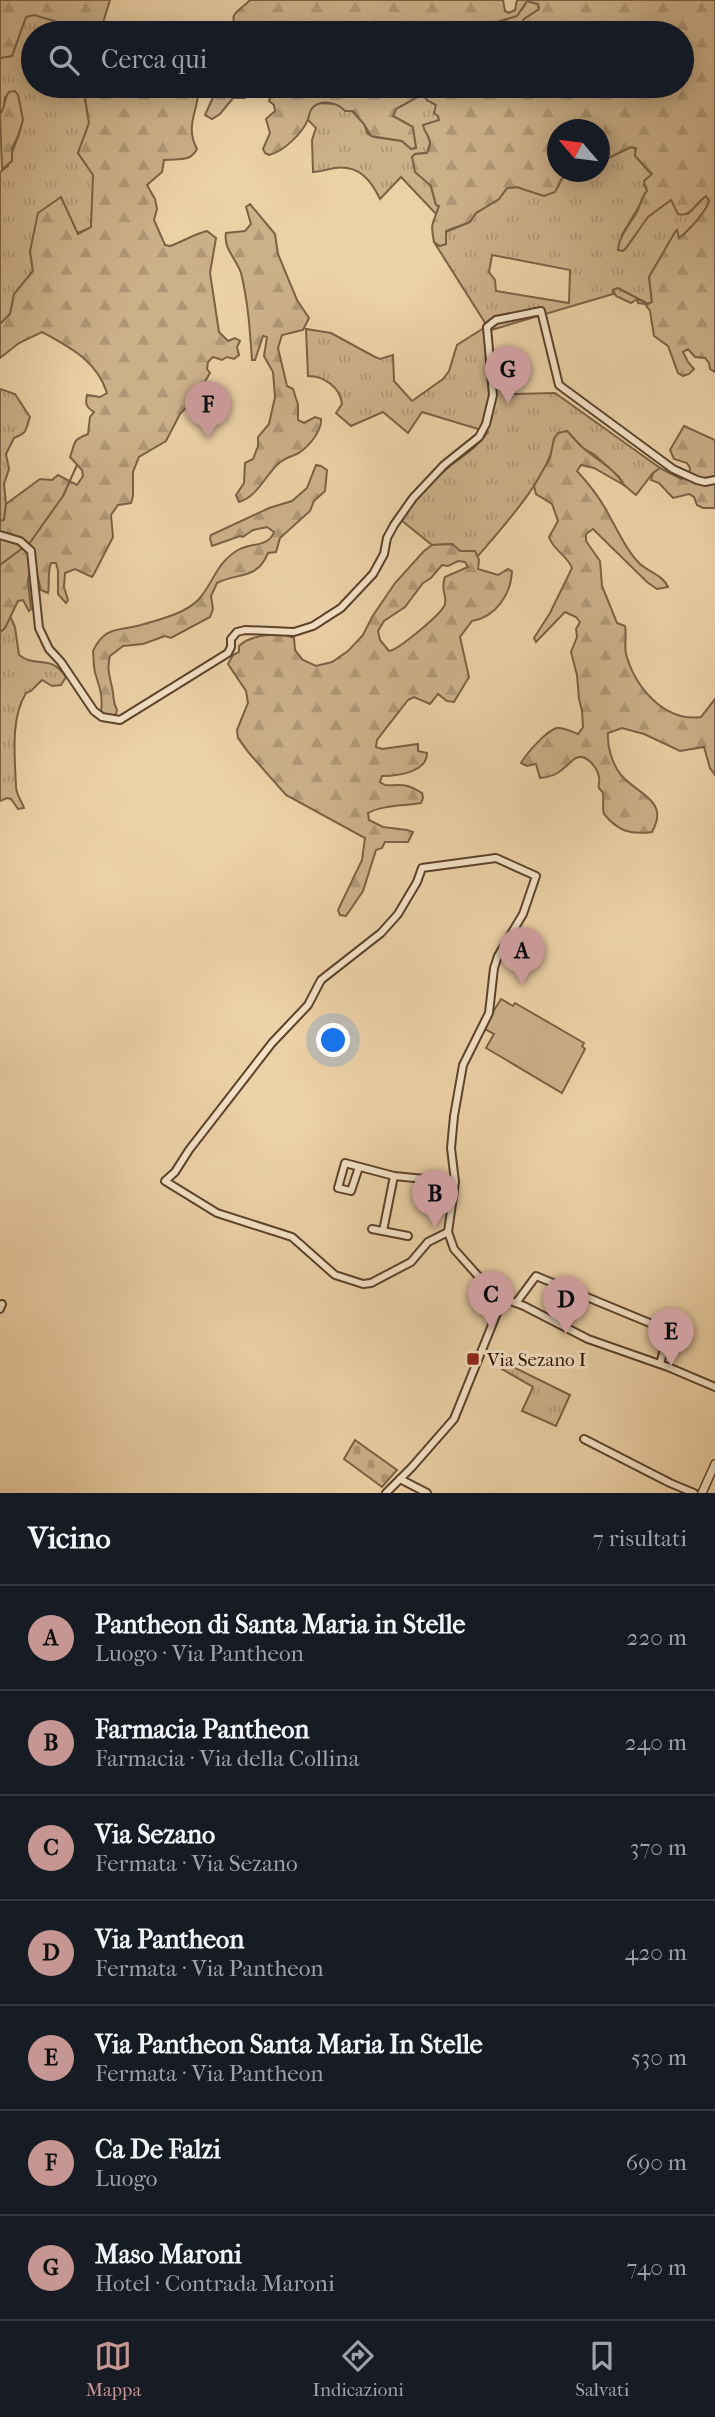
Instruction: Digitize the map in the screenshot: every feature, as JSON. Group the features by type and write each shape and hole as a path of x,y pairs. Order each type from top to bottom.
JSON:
{"street":[{"path":"0,535 20,541 31,551 39,628 49,649 94,711 102,717 120,720 229,653 231,639 237,632 293,632 313,626 331,617 357,592 373,574 384,554 387,538 413,498 444,465 479,437 486,424 493,395 487,327 496,320 541,311 559,385 673,469 705,482 715,480"},
{"path":"448,1232 428,1242 411,1262 371,1283 363,1284 335,1275 292,1237 217,1213 165,1181 175,1172 272,1043 308,1004 317,985 381,933 398,914 422,868 496,858 536,876 523,914 498,956 489,1013 463,1065 452,1132 455,1182 448,1232 458,1256 492,1292 588,1339 715,1387"},
{"path":"359,1167 351,1191 338,1188 345,1163 394,1176 455,1182"},
{"path":"383,1231 394,1176"},
{"path":"372,1229 408,1236"},
{"path":"516,1303 536,1276 669,1331 660,1364"},
{"path":"386,1493 454,1419 503,1298"},
{"path":"584,1439 650,1474 694,1493"},
{"path":"702,1493 715,1464"},
{"path":"400,1479 427,1493"}],"green space":[{"path":"0,0 110,0 104,21 55,21 34,15 26,17 25,21 21,21 21,31 12,56 0,58"},
{"path":"250,0 503,0 505,11 509,13 515,10 517,0 715,0 715,372 710,369 705,358 695,357 688,349 683,352 694,369 683,376 678,373 668,346 654,336 650,311 645,304 638,303 637,299 631,303 616,296 613,290 618,288 648,304 652,302 649,277 675,232 677,230 679,238 687,231 702,214 709,200 706,196 690,212 683,215 678,214 671,200 648,217 623,251 618,250 623,235 647,191 644,181 652,174 635,156 636,148 631,147 610,157 610,119 547,119 547,182 560,182 555,192 544,196 517,187 507,188 499,199 476,213 470,222 446,231 446,244 440,246 434,242 432,230 439,206 436,205 431,186 415,172 412,157 415,154 427,153 429,148 430,140 423,125 439,120 434,113 436,105 426,98 694,98 694,21 523,21 539,9 538,4 527,1 517,16 500,21 234,21 235,14"},
{"path":"527,1 538,4 539,9 525,21 502,21 512,17"},
{"path":"34,14 56,21 25,21 26,17"},
{"path":"21,31 21,98 85,98 89,123 78,153 94,175 91,228 30,251 33,271 15,294 10,314 0,324 0,172 8,166 22,120 18,95 5,97 4,109 0,114 0,58 12,55"},
{"path":"15,91 23,120 12,148 12,161 2,169 0,114 7,95"},
{"path":"85,98 197,98 192,123 193,140 197,149 187,158 164,160 162,172 147,185 155,199 157,209 154,220 165,245 170,246 207,231 216,238 210,273 219,332 228,341 235,338 240,341 237,347 239,355 234,359 227,357 222,360 213,357 208,362 207,369 210,373 195,398 180,414 166,441 139,457 133,472 131,503 118,505 111,515 113,537 92,577 75,569 65,573 66,603 58,594 56,563 51,563 48,593 41,590 37,574 30,571 28,580 31,609 29,611 23,600 18,601 5,628 0,632 0,521 4,520 6,504 40,479 52,480 58,475 77,485 83,476 82,470 70,457 76,440 88,434 90,417 94,412 87,405 87,395 100,397 107,393 97,372 82,356 42,332 19,343 0,358 0,324 10,314 14,294 33,271 30,251 38,213 61,197 78,234 91,227 93,175 78,153 89,123"},
{"path":"213,98 233,98 220,114 212,119 205,115"},
{"path":"270,98 416,98 396,109 393,116 413,127 416,148 411,149 402,141 371,136 353,111 345,111 338,105 324,103 312,108 297,136 269,155 263,149 270,133 266,119 275,111 274,105 269,101"},
{"path":"416,98 426,98 436,105 439,121 427,132 430,143 427,153 415,154 419,174 431,186 436,205 439,206 436,214 401,177 380,199 373,186 357,171 335,168 313,172 312,140 316,128 308,120 309,112 316,103 337,104 352,111 364,124 368,134 402,141 411,149 416,148 409,125 393,116 396,109"},
{"path":"631,147 636,148 635,156 652,175 646,179 644,185 648,191 622,235 618,250 623,251 648,216 672,199 678,214 688,214 706,195 709,200 702,215 687,231 679,238 677,234 649,277 652,302 648,304 618,288 613,290 613,294 488,331 496,380 505,377 513,394 555,393 660,468 636,495 567,431 554,439 551,453 535,485 477,557 475,551 460,551 452,544 432,545 401,520 430,485 488,432 422,412 408,433 383,412 351,426 336,413 342,404 335,388 325,380 308,376 306,329 331,333 380,359 393,355 394,381 412,401 443,379 449,371 457,345 487,326 434,242 438,246 446,244 446,232 470,222 476,213 499,199 507,188 517,187 544,196 555,191 560,182 610,182 610,157","holes":["492,255 570,270 569,303 496,291 495,280 489,272"]},
{"path":"250,204 275,234 278,254 297,300 309,318 303,330 282,335 278,348 287,386 293,389 298,405 298,420 304,423 315,417 321,419 321,424 306,448 280,462 251,496 239,502 236,495 244,483 245,463 253,459 258,437 269,424 275,397 273,372 264,356 267,337 263,336 255,360 252,360 241,273 228,249 226,238 226,233 245,231 251,224 246,207"},
{"path":"0,389 15,394 30,417 26,430 14,438 6,454 9,469 4,484 6,504 4,520 0,521"},
{"path":"684,426 715,440 715,508 697,505 694,497 689,494 673,498 659,483 651,480 653,473 660,468 681,479 689,476 690,468 687,463 674,459 670,450"},
{"path":"567,431 605,464 624,485 594,468 581,465 577,471 601,501 634,558 663,579 668,587 657,589 647,582 593,529 586,534 586,541 600,561 602,586 617,623 625,626 626,654 636,678 653,700 675,714 701,717 715,699 715,775 704,747 680,751 644,734 622,728 608,733 608,744 618,771 655,805 657,821 652,832 625,831 609,820 604,814 598,773 586,758 577,757 555,775 540,778 536,764 527,766 521,763 537,743 553,730 562,728 578,734 583,727 577,675 571,652 580,622 565,612 536,642 534,638 550,613 572,568 549,537 558,521 552,504 536,494 534,486 550,458 554,439 558,433"},
{"path":"316,465 327,470 325,491 314,501 310,511 280,538 276,552 268,553 258,568 217,583 211,596 213,609 210,617 171,638 165,636 143,644 123,646 110,656 109,670 117,710 115,718 107,717 101,711 101,693 95,673 93,651 102,637 113,631 164,618 194,604 231,555 243,548 263,543 274,532 267,527 253,530 243,537 212,546 211,535 269,508 292,501 307,488"},
{"path":"452,544 460,551 475,551 479,560 478,569 498,575 508,569 512,571 511,580 501,603 488,615 472,621 460,637 469,677 454,702 447,701 438,694 430,704 414,697 408,700 377,740 376,747 382,749 418,744 418,751 427,753 426,759 417,769 403,774 382,776 380,782 385,785 411,787 422,793 423,798 421,803 387,807 368,813 369,820 383,827 413,832 408,842 385,842 382,848 376,850 363,891 346,916 340,915 338,910 362,860 365,838 286,795 249,753 238,738 237,730 248,703 246,691 228,664 244,642 273,635 294,638 295,650 303,660 316,666 332,662 348,651 363,635 395,583 432,545","holes":["465,562 468,567 445,577 445,604 442,609 429,623 389,651 380,640 378,631 384,621 405,607 423,583 442,565"]},
{"path":"10,616 15,627 19,655 32,661 54,665 66,677 61,685 52,686 42,680 26,693 21,703 16,727 16,790 24,808 18,809 11,799 0,801 0,632 5,628"},
{"path":"501,999 513,1006 515,1003 584,1043 582,1046 585,1049 562,1093 486,1048 494,1034 483,1028"},
{"path":"505,1363 570,1395 556,1426 522,1411 533,1387 502,1369"},
{"path":"355,1440 397,1470 382,1487 344,1459"}],"waterway":[{"path":"29,544 63,496 77,465"},
{"path":"0,565 24,547"}],"place":[{"name":"Maso Maroni","path":"508,404"},
{"name":"Ca De Falzi","path":"208,439"},
{"name":"Pantheon di Santa Maria in Stelle","path":"522,985"},
{"name":"Farmacia Pantheon","path":"435,1228"},
{"name":"Via Sezano","path":"491,1329"},
{"name":"Via Pantheon","path":"566,1334"},
{"name":"Via Sezano I","path":"473,1359"},
{"name":"Via Pantheon Santa Maria In Stelle","path":"671,1366"}]}
